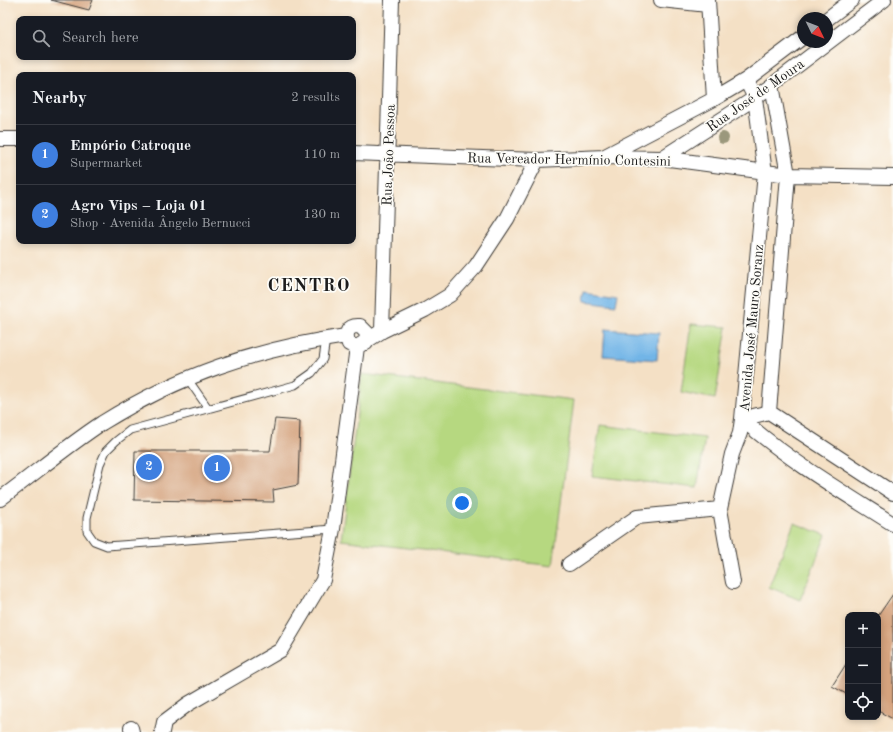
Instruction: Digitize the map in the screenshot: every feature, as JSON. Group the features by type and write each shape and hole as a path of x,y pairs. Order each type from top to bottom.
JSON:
{"street":[{"name":"Rua João Pessoa","path":"382,331 389,154 392,0"},
{"path":"661,0 708,2 714,99"},
{"path":"848,26 833,14 852,0"},
{"name":"Rua José de Moura","path":"662,158 755,98 884,0"},
{"name":"Rua José de Moura","path":"604,157 714,99 746,80 797,42"},
{"name":"Avenida José Mauro Soranz","path":"746,80 755,98 766,173 742,419 761,436 797,463 893,524"},
{"name":"Avenida José Mauro Soranz","path":"772,85 788,175 769,412 893,493"},
{"path":"0,139 16,140"},
{"name":"Rua Vereador Hermínio Contesini","path":"356,153 537,160 604,157 662,158 788,175 893,177"},
{"path":"383,310 371,322 360,326 354,326 348,330 346,336 349,344 361,345 382,331 450,296 476,266 508,219 537,160"},
{"path":"162,732 164,722 188,704 281,650 323,580 333,529 361,345 367,333 360,326"},
{"path":"0,499 101,424 155,393 204,371 258,353 346,336"},
{"path":"733,582 720,509 732,454 740,433 742,419 769,412"},
{"path":"569,564 637,517 720,509"}],"lane":[{"path":"326,339 323,359 312,373 295,385 130,430 106,451 100,464 87,518 87,531 94,541 107,546 333,529"},
{"path":"187,378 208,408"}],"green space":[{"path":"691,324 727,327 715,399 681,392"},
{"path":"362,374 574,400 553,566 341,540"},
{"path":"600,425 705,438 697,488 592,476"},
{"path":"794,523 826,535 800,600 769,587"}],"water":[{"path":"587,289 618,294 616,305 585,301"},
{"path":"605,329 659,333 657,360 603,356"}],"building":[{"path":"51,0 93,0 89,10"},
{"path":"275,419 300,421 298,485 273,490 274,502 134,500 135,451 270,451"},
{"path":"893,594 893,719 881,713 881,612"},
{"path":"845,666 845,693 832,686"}],"place":[{"name":"Agro Vips – Loja 01","path":"149,467"},
{"name":"Empório Catroque","path":"217,468"}],"district":[{"name":"CENTRO","path":"309,285"}]}
